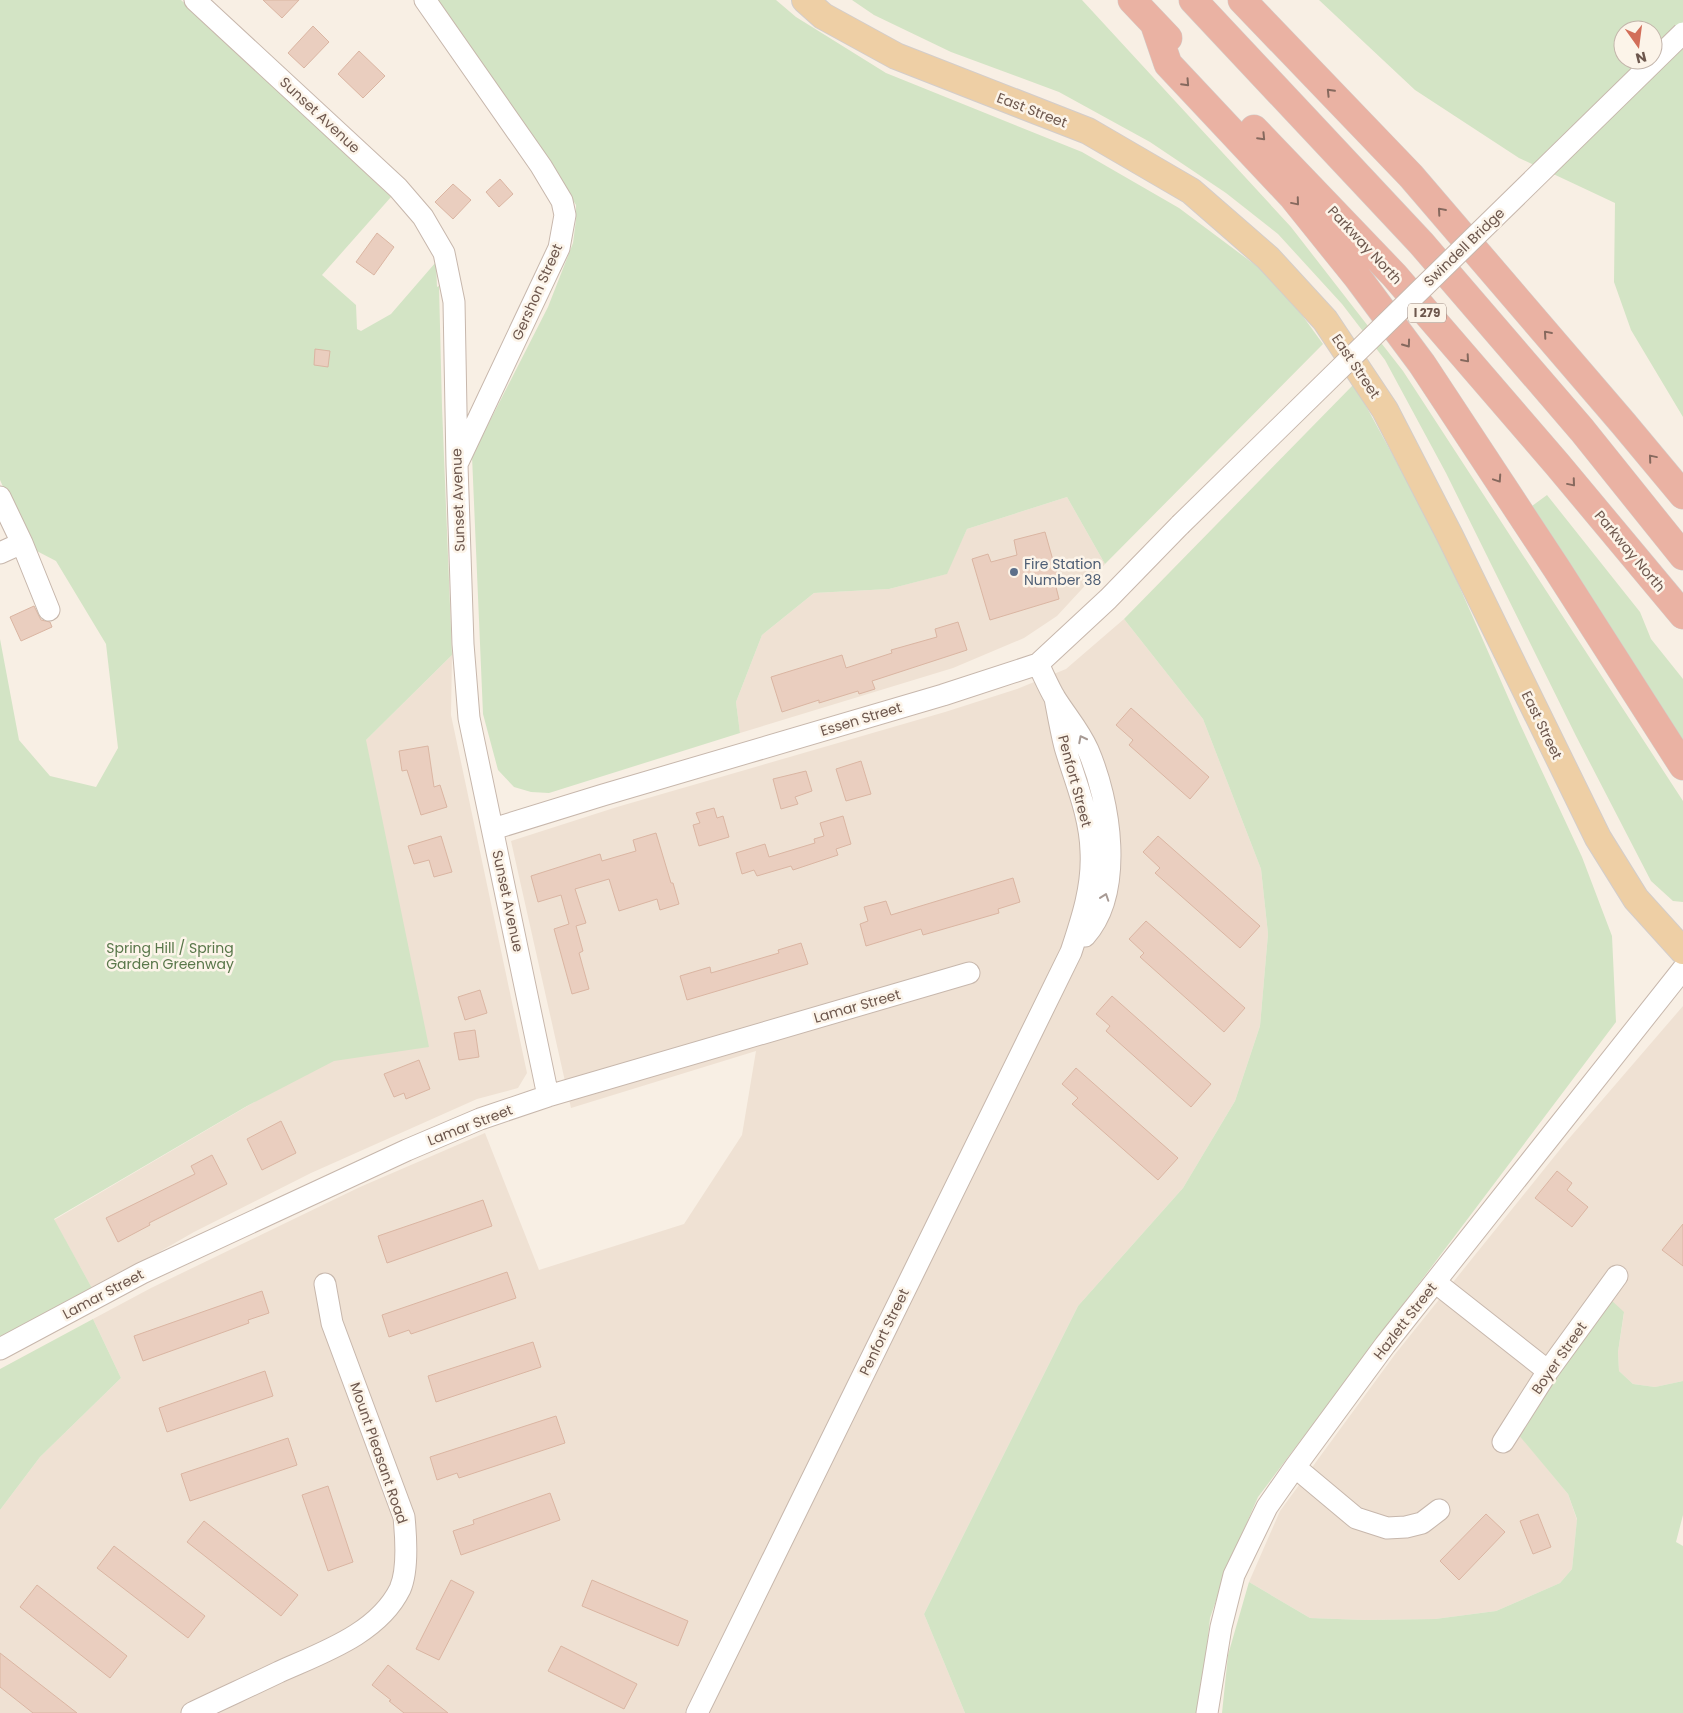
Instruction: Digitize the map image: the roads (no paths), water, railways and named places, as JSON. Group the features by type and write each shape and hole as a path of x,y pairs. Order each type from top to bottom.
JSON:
{"highway":[{"name":"Parkway North","path":"1132,0 1394,275 1557,464 1683,615"},
{"path":"1192,0 1421,243 1582,430 1683,556"},
{"path":"1242,0 1411,176 1683,495"},
{"path":"1155,26 1168,64 1292,196 1358,278 1422,364 1557,568 1683,766"}],"main road":[{"name":"East Street","path":"805,0 823,16 896,56 1088,131 1191,191 1268,258 1325,320 1385,410 1450,536 1598,838 1636,899 1683,951"}],"street":[{"name":"Sunset Avenue","path":"195,0 398,188 423,217 444,253 454,302 457,465 469,718 548,1096"},
{"name":"Gershon Street","path":"425,0 541,166 562,201 565,215 560,248 457,465"},
{"name":"Swindell Bridge","path":"1180,525 1683,33"},
{"path":"0,497 22,543 49,610"},
{"name":"Essen Street","path":"493,829 934,698 1038,664 1108,599 1180,525"},
{"path":"0,553 22,543"},
{"name":"Penfort Street","path":"697,1713 1071,952 1083,917 1089,886 1092,851 1087,817 1065,746 1055,698 1038,664"},
{"name":"Hazlett Street","path":"1207,1713 1221,1627 1234,1575 1267,1507 1385,1345 1683,969"},
{"name":"Lamar Street","path":"0,1349 142,1273 407,1150 480,1119 548,1096 969,973"},
{"name":"Boyer Street","path":"1503,1442 1548,1371 1617,1276"},
{"path":"1435,1282 1548,1371"},
{"name":"Mount Pleasant Road","path":"192,1713 337,1645 366,1628 385,1610 400,1588 406,1540 404,1517 332,1323 325,1284"},
{"path":"1295,1467 1356,1518 1386,1528 1406,1528 1422,1523 1439,1510"}],"place":[{"name":"Fire Station Number 38","path":"1014,572"}],"park label":[{"name":"Spring Hill / Spring Garden Greenway","path":"170,956"}]}
